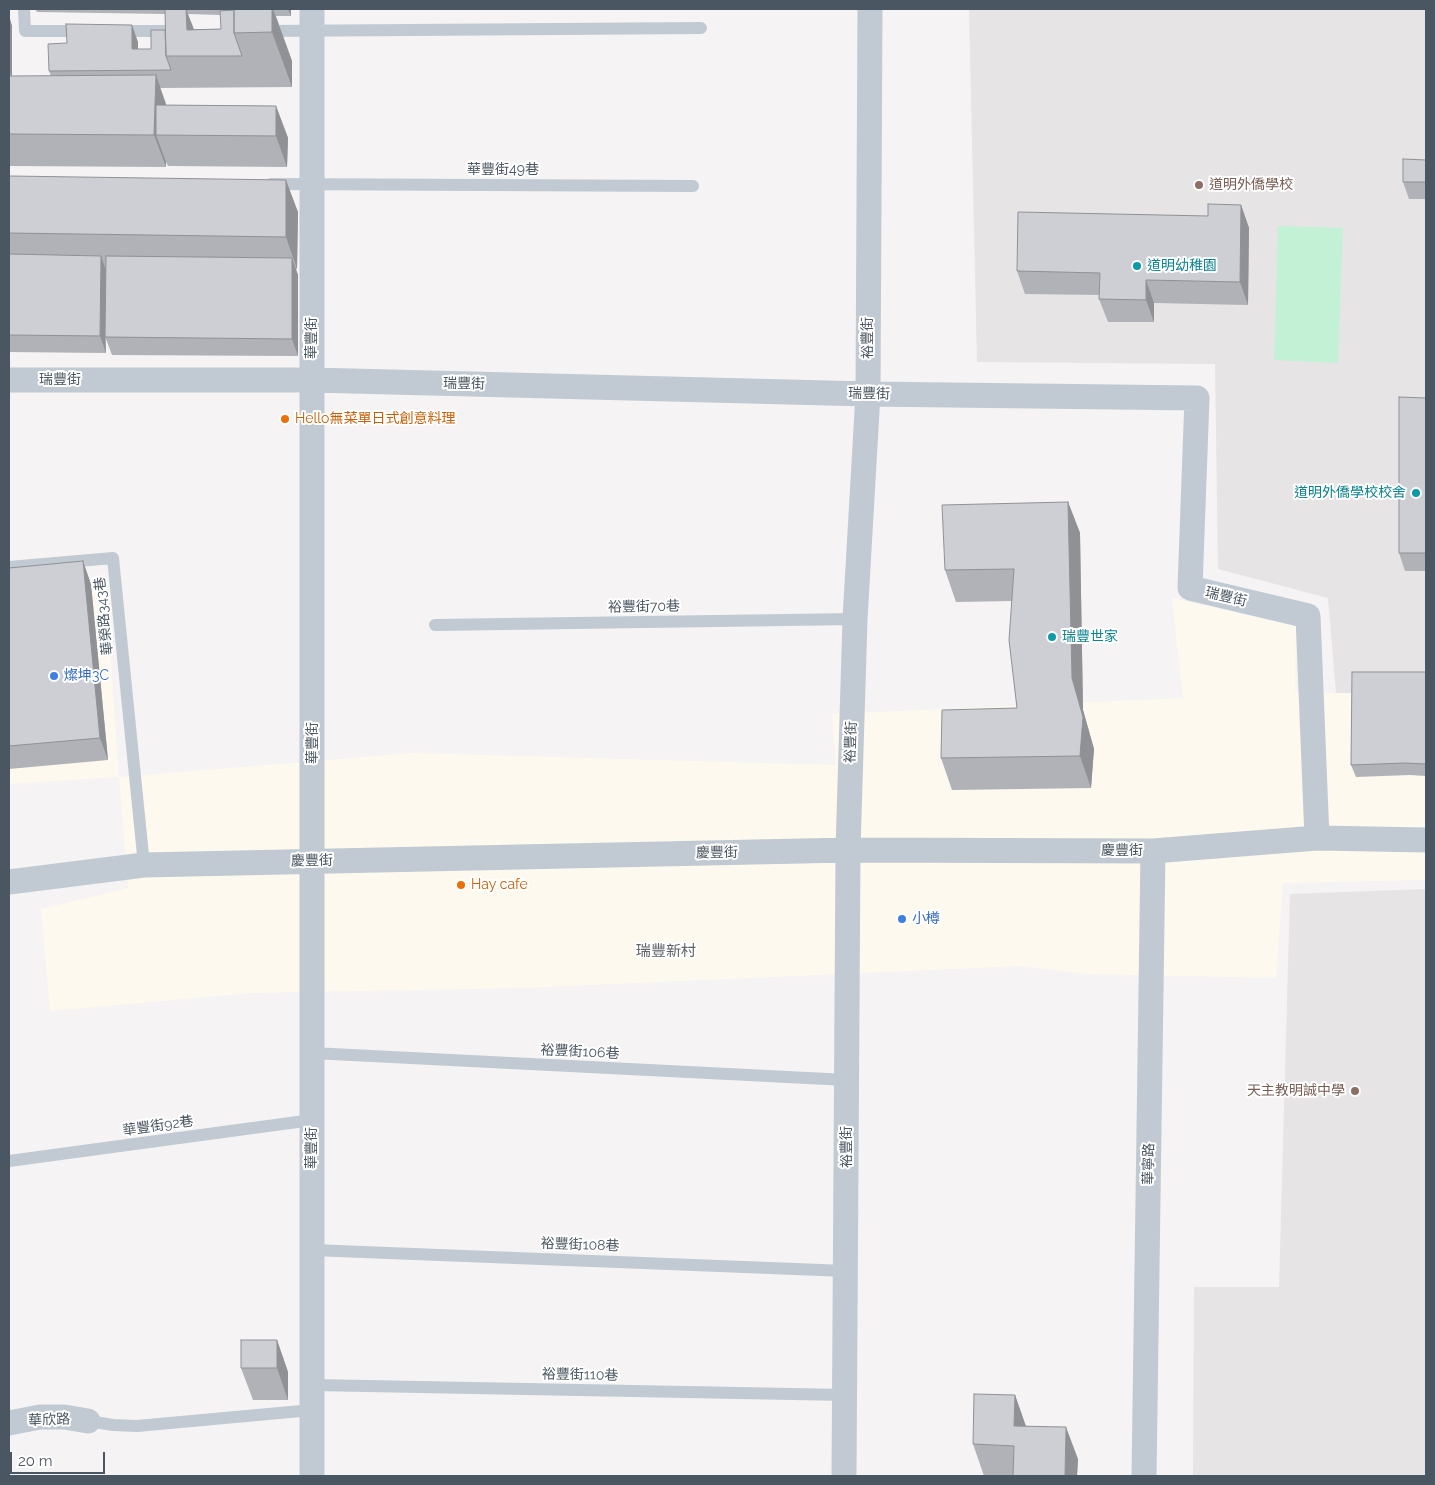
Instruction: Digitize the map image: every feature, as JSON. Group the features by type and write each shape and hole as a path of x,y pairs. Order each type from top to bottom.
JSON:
{"street":[{"name":"裕豐街","path":"844,1476 848,850 854,619 868,394 870,9"},
{"name":"華豐街","path":"312,20 312,1476"},
{"name":"瑞豐街","path":"9,380 312,380 868,394 1197,398 1190,588 1308,616 1317,838"},
{"name":"慶豐街","path":"9,882 144,865 848,850 1154,851 1317,838 1426,840"},
{"name":"華寧路","path":"1144,1476 1154,851"},
{"name":"華欣路","path":"9,1423 40,1417 64,1417 88,1421"}],"lane":[{"path":"24,9 25,31 174,31"},
{"path":"253,31 312,20 701,28"},
{"name":"華豐街49巷","path":"254,184 693,186"},
{"name":"華榮路343巷","path":"9,567 113,558 144,865"},
{"name":"裕豐街70巷","path":"435,625 854,619"},
{"name":"裕豐街106巷","path":"312,1053 847,1080"},
{"name":"華豐街92巷","path":"9,1161 312,1120"},
{"name":"裕豐街108巷","path":"312,1250 846,1271"},
{"name":"裕豐街110巷","path":"312,1385 846,1395"},
{"path":"88,1421 137,1426 312,1410"}],"shaded area":[{"name":"道明外僑學校","path":"969,9 1426,9 1426,693 1336,693 1328,598 1218,569 1215,364 977,362"},
{"name":"燦坤3C","path":"105,578 119,777 9,784 9,584"},
{"path":"1172,598 1296,626 1295,691 1426,693 1426,880 1283,883 1276,978 1086,974 1022,966 524,988 253,993 50,1011 41,909 128,888 119,777 413,753 836,765 832,714 1183,698"},
{"name":"天主教明誠中學","path":"1426,889 1426,1476 1193,1476 1194,1287 1279,1287 1290,894"}],"green space":[{"path":"1278,226 1343,228 1338,363 1274,360"}],"building":[{"path":"165,9 186,9 187,30 221,29 220,11 234,10 234,33 242,56 166,56"},
{"path":"234,9 272,9 272,32 234,33"},
{"path":"66,24 132,25 132,49 151,49 151,30 165,30 166,56 171,70 49,71 48,44 67,43"},
{"path":"156,75 154,135 9,134 9,76"},
{"path":"156,105 276,106 276,136 156,135"},
{"path":"1403,159 1426,160 1426,182 1403,182"},
{"path":"9,176 286,180 286,237 9,233"},
{"name":"道明幼稚園","path":"1208,204 1241,205 1240,282 1146,280 1146,300 1099,299 1100,273 1017,271 1018,212 1208,216"},
{"path":"9,254 101,256 100,336 9,335"},
{"path":"106,256 292,258 292,339 105,337"},
{"name":"道明外僑學校校舍","path":"1399,397 1426,398 1426,553 1399,553"},
{"name":"瑞豐世家","path":"1068,502 1072,678 1083,717 1080,756 941,758 942,710 1017,708 1009,640 1014,569 945,570 942,505"},
{"name":"燦坤3C","path":"83,561 100,738 9,746 9,568"},
{"path":"1352,672 1426,672 1426,764 1351,765"},
{"path":"241,1340 277,1340 277,1368 241,1368"},
{"path":"974,1394 1015,1395 1014,1426 1066,1427 1065,1476 1013,1476 1014,1446 973,1444"}],"place":[{"name":"道明外僑學校","path":"1199,185"},
{"name":"道明幼稚園","path":"1137,266"},
{"name":"Hello無菜單日式創意料理","path":"285,419"},
{"name":"道明外僑學校校舍","path":"1416,493"},
{"name":"瑞豐世家","path":"1052,637"},
{"name":"燦坤3C","path":"54,676"},
{"name":"Hay cafe","path":"461,885"},
{"name":"小樽","path":"902,919"},
{"name":"天主教明誠中學","path":"1355,1091"}],"district":[{"name":"瑞豐新村","path":"666,951"}]}
